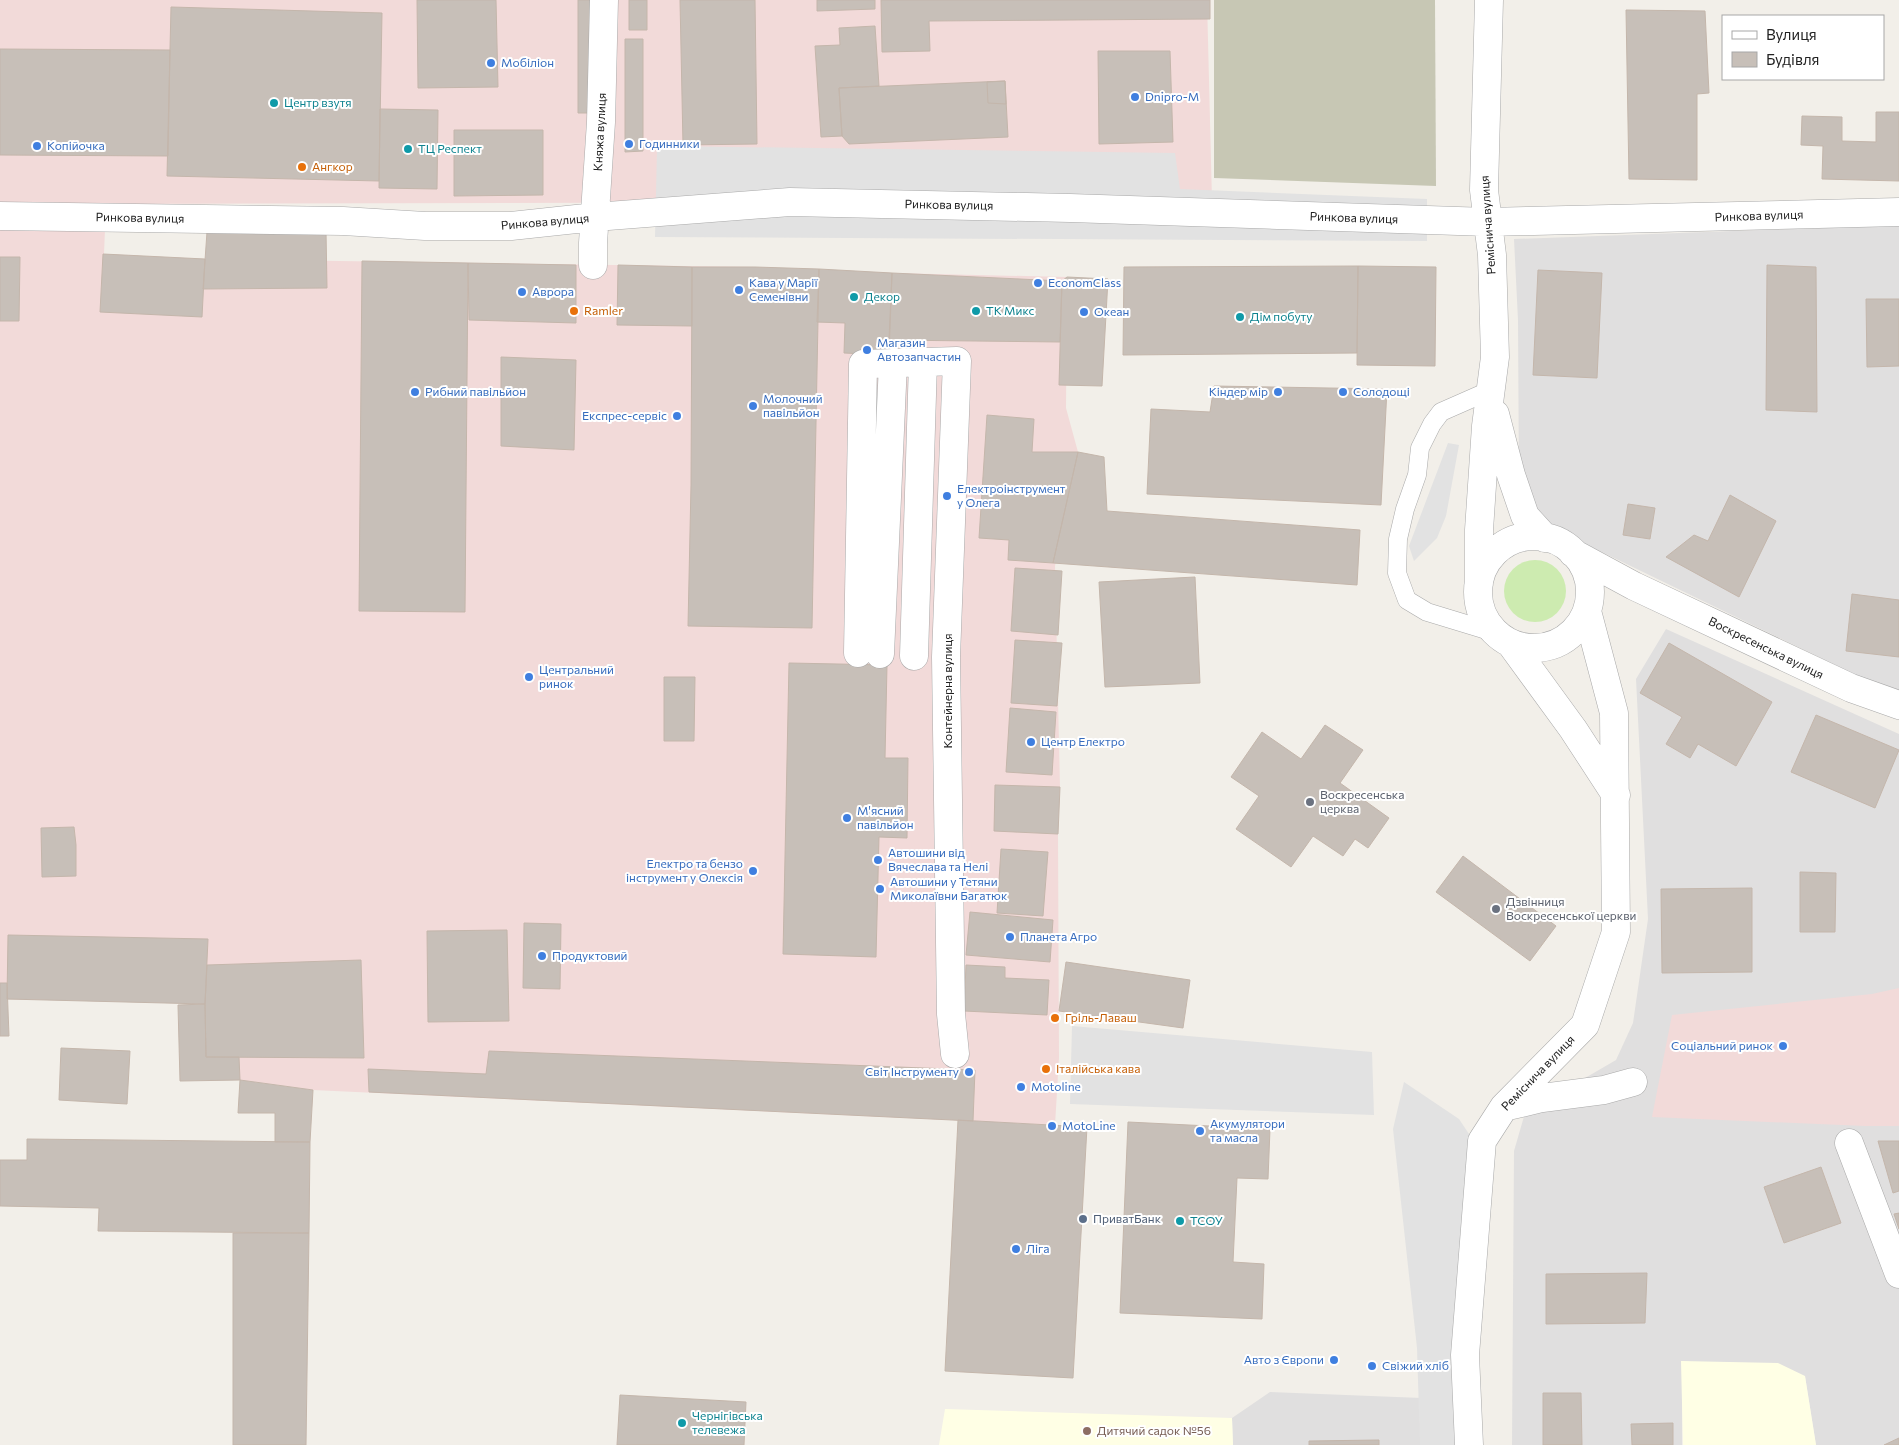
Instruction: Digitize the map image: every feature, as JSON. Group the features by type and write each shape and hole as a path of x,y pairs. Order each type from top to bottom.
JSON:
{"street":[{"name":"Княжа вулиця","path":"594,265 601,122 604,0"},
{"name":"Реміснича вулиця","path":"1489,0 1484,190 1492,255 1495,357 1486,426 1479,530 1479,601 1484,619 1504,638 1573,729 1616,795"},
{"name":"Ринкова вулиця","path":"0,216 333,221 425,226 511,226 595,217 790,202 1070,208 1488,222 1899,212"},
{"name":"Контейнерна вулиця","path":"869,653 863,364 957,361 946,658 951,1014 955,1054"},
{"path":"914,656 923,362"},
{"name":"Реміснича вулиця","path":"1491,390 1510,475 1525,516 1545,538"},
{"name":"Реміснича вулиця","path":"1469,1445 1465,1355 1482,1141 1504,1106 1585,1025 1616,932 1614,713 1589,602 1589,578 1583,564 1574,553 1562,544 1545,538 1528,537 1511,541 1496,551 1485,565 1479,583"},
{"name":"Воскресенська вулиця","path":"1574,553 1634,586 1851,688 1899,706"},
{"path":"1504,638 1529,648 1547,647 1565,640 1578,627 1589,602 1619,587 1634,586"},
{"path":"1504,1106 1542,1098 1604,1090 1632,1082"},
{"path":"1849,1143 1899,1274"}],"lane":[{"path":"1491,390 1441,412 1432,424 1420,448 1417,475 1398,539 1397,573 1408,600 1427,612 1504,638"}],"shaded area":[{"name":"Центральний ринок","path":"0,0 1207,0 1212,201 106,204 104,254 205,259 755,267 892,273 1067,277 1066,408 1078,452 1055,566 1060,787 1058,834 1059,1058 1055,1125 313,1090 240,1080 205,1004 7,999 7,983 0,983"},
{"path":"1214,0 1435,0 1436,186 1214,178"},
{"path":"662,146 1175,153 1180,189 1427,199 1427,241 655,237 657,149"},
{"path":"1899,225 1899,690 1862,678 1550,527 1519,491 1518,320 1514,239"},
{"path":"1448,443 1459,445 1446,516 1437,538 1414,561 1409,546"},
{"path":"1666,629 1899,734 1899,1445 1816,1445 1805,1376 1682,1361 1682,1445 1512,1445 1514,1151 1525,1113 1616,1060 1633,1023 1648,919 1636,679"},
{"name":"Соціальний ринок","path":"1899,988 1899,1126 1652,1117 1672,1015 1872,994"},
{"path":"1072,1026 1372,1052 1374,1115 1070,1104"},
{"path":"1404,1082 1459,1119 1481,1152 1467,1445 1420,1445 1417,1348 1393,1129"},
{"path":"1681,1361 1778,1363 1805,1376 1816,1445 1683,1445"},
{"path":"1270,1392 1447,1399 1448,1445 1233,1445 1232,1418"},
{"name":"Дитячий садок №56","path":"945,1409 1232,1418 1233,1445 939,1445"}],"green space":[{"path":"1535,560 1552,565 1557,569 1561,574 1566,591 1561,608 1557,613 1552,617 1535,622 1518,617 1513,613 1509,608 1504,591 1509,574 1513,569 1518,565"}],"building":[{"path":"417,0 496,0 498,87 418,88"},
{"path":"578,0 595,0 595,113 578,113"},
{"path":"629,0 647,0 647,30 629,30"},
{"path":"680,0 755,0 757,144 683,145"},
{"path":"817,0 875,0 875,9 817,11"},
{"path":"881,0 1210,0 1210,19 929,21 930,51 882,52"},
{"name":"Центр взутя","path":"171,7 382,13 379,181 167,176"},
{"path":"1626,10 1705,11 1709,93 1697,94 1697,180 1629,179"},
{"path":"875,26 879,86 839,88 842,136 821,137 815,46 840,45 839,28"},
{"path":"625,39 643,39 643,151 625,152"},
{"path":"0,49 170,50 168,156 0,155"},
{"name":"Dnipro-M","path":"1098,51 1170,51 1173,142 1099,144"},
{"path":"1005,81 1008,137 849,144 842,136 839,88"},
{"path":"1005,81 1006,104 988,103 987,82"},
{"name":"ТЦ Респект","path":"380,109 438,110 437,189 379,188"},
{"path":"1876,112 1899,112 1899,181 1822,179 1823,146 1801,145 1802,116 1842,117 1842,141 1876,142"},
{"path":"454,130 543,130 543,195 454,196"},
{"path":"326,231 327,288 203,289 207,232"},
{"path":"103,254 205,259 202,317 100,312"},
{"path":"0,257 20,257 19,321 0,321"},
{"name":"Рибний павільйон","path":"362,261 468,263 465,612 359,611"},
{"name":"Аврора","path":"468,263 576,265 576,323 469,320"},
{"path":"618,265 692,267 692,326 617,325"},
{"path":"1767,265 1816,267 1817,412 1766,410"},
{"name":"Дім побуту","path":"1358,266 1357,353 1123,355 1124,267"},
{"path":"1358,266 1436,267 1435,366 1357,365"},
{"name":"Молочний павільйон","path":"692,267 819,269 812,628 688,626"},
{"name":"Декор","path":"819,269 892,273 889,355 844,353 845,323 817,322"},
{"path":"1538,270 1602,273 1597,378 1533,375"},
{"name":"ТК Микс","path":"892,273 1062,281 1060,342 889,340"},
{"name":"Океан","path":"1067,277 1108,279 1102,386 1059,385 1062,281"},
{"path":"1866,299 1899,299 1899,366 1867,367"},
{"path":"501,357 576,360 574,450 501,446"},
{"path":"1214,386 1387,389 1381,505 1147,494 1151,409 1210,412"},
{"path":"987,415 1034,419 1032,452 1078,452 1053,563 1008,560 1009,540 979,538"},
{"path":"1078,452 1104,457 1107,511 1360,530 1357,585 1053,563"},
{"path":"1730,495 1776,521 1739,597 1666,557 1694,535 1708,541"},
{"path":"1628,504 1655,508 1650,539 1623,535"},
{"path":"1015,568 1062,571 1058,635 1011,631"},
{"path":"1195,577 1200,683 1105,687 1099,582"},
{"path":"1852,594 1899,600 1899,657 1846,651"},
{"path":"1015,640 1062,643 1057,706 1011,703"},
{"path":"1669,643 1772,702 1736,766 1698,744 1690,758 1666,744 1682,717 1640,693"},
{"name":"М'ясний павільйон","path":"789,663 887,665 885,758 908,758 907,838 879,837 876,957 783,954"},
{"path":"664,677 695,677 694,741 664,741"},
{"name":"Центр Електро","path":"1010,708 1056,712 1052,775 1006,772"},
{"path":"1816,715 1899,750 1875,808 1791,772"},
{"name":"Воскресенська церква","path":"1325,725 1363,750 1340,783 1389,818 1368,848 1355,839 1343,856 1313,836 1291,867 1236,829 1259,796 1231,777 1262,732 1301,759"},
{"path":"995,785 1060,787 1058,834 994,831"},
{"path":"74,827 76,876 42,877 41,828"},
{"path":"1001,849 1048,852 1043,916 997,913"},
{"name":"Дзвінниця Воскресенської церкви","path":"1463,856 1556,926 1530,961 1436,892"},
{"path":"1800,872 1836,873 1835,932 1800,932"},
{"path":"1752,888 1752,972 1662,973 1661,889"},
{"name":"Планета Агро","path":"970,912 1053,920 1050,962 966,955"},
{"name":"Продуктовий","path":"524,923 561,924 560,989 523,988"},
{"path":"507,930 509,1021 428,1022 427,931"},
{"path":"8,935 208,939 205,1004 7,999"},
{"path":"361,960 364,1058 206,1057 205,1004 207,965"},
{"path":"1066,962 1190,980 1183,1028 1059,1011"},
{"path":"966,965 1005,967 1005,978 1049,980 1047,1015 964,1011"},
{"path":"0,983 7,983 9,1036 0,1036"},
{"path":"205,1004 206,1057 239,1057 240,1080 180,1081 178,1005"},
{"path":"61,1048 130,1051 127,1104 59,1100"},
{"path":"489,1051 975,1070 973,1121 369,1092 368,1069 486,1074"},
{"path":"240,1080 313,1090 310,1142 275,1142 275,1113 238,1113"},
{"name":"Ліга","path":"958,1120 1087,1127 1073,1378 945,1371"},
{"name":"ТСОУ","path":"1128,1122 1270,1129 1268,1179 1237,1178 1233,1262 1264,1264 1262,1319 1120,1313"},
{"path":"27,1139 310,1142 309,1233 98,1231 99,1208 0,1206 0,1160 27,1160"},
{"path":"1878,1141 1899,1141 1899,1191 1893,1193"},
{"path":"1821,1167 1841,1223 1784,1243 1764,1187"},
{"path":"1899,1213 1899,1229 1894,1214"},
{"path":"233,1233 309,1233 306,1445 233,1445"},
{"path":"1647,1273 1645,1323 1546,1324 1546,1274"},
{"path":"1543,1393 1581,1393 1582,1445 1543,1445"},
{"name":"Чернігівська телевежа","path":"620,1395 746,1402 744,1445 617,1445"},
{"path":"1673,1423 1673,1445 1632,1445 1631,1424"},
{"path":"1899,1438 1899,1445 1884,1445"},
{"path":"1379,1440 1379,1445 1309,1445 1309,1441"}],"place":[{"name":"Мобіліон","path":"491,63"},
{"name":"Dnipro-M","path":"1135,97"},
{"name":"Центр взутя","path":"274,103"},
{"name":"Годинники","path":"629,144"},
{"name":"Копійочка","path":"37,146"},
{"name":"ТЦ Респект","path":"408,149"},
{"name":"Ангкор","path":"302,167"},
{"name":"EconomClass","path":"1038,283"},
{"name":"Кава у Марії Семенівни","path":"739,290"},
{"name":"Аврора","path":"522,292"},
{"name":"Декор","path":"854,297"},
{"name":"Ramler","path":"574,311"},
{"name":"ТК Микс","path":"976,311"},
{"name":"Океан","path":"1084,312"},
{"name":"Дім побуту","path":"1240,317"},
{"name":"Магазин Автозапчастин","path":"867,350"},
{"name":"Рибний павільйон","path":"415,392"},
{"name":"Кіндер мір","path":"1278,392"},
{"name":"Солодощі","path":"1343,392"},
{"name":"Молочний павільйон","path":"753,406"},
{"name":"Експрес-сервіс","path":"677,416"},
{"name":"Електроінструмент у Олега","path":"947,496"},
{"name":"Центральний ринок","path":"529,677"},
{"name":"Центр Електро","path":"1031,742"},
{"name":"Воскресенська церква","path":"1310,802"},
{"name":"М'ясний павільйон","path":"847,818"},
{"name":"Автошини від Вячеслава та Нелі","path":"878,860"},
{"name":"Електро та бензо інструмент у Олексія","path":"753,871"},
{"name":"Автошини у Тетяни Миколаївни Багатюк","path":"880,889"},
{"name":"Дзвінниця Воскресенської церкви","path":"1496,909"},
{"name":"Планета Агро","path":"1010,937"},
{"name":"Продуктовий","path":"542,956"},
{"name":"Гріль-Лаваш","path":"1055,1018"},
{"name":"Соціальний ринок","path":"1783,1046"},
{"name":"Італійська кава","path":"1046,1069"},
{"name":"Світ Інструменту","path":"969,1072"},
{"name":"Motoline","path":"1021,1087"},
{"name":"MotoLine","path":"1052,1126"},
{"name":"Акумулятори та масла","path":"1200,1131"},
{"name":"ПриватБанк","path":"1083,1219"},
{"name":"ТСОУ","path":"1180,1221"},
{"name":"Ліга","path":"1016,1249"},
{"name":"Авто з Європи","path":"1334,1360"},
{"name":"Свіжий хліб","path":"1372,1366"},
{"name":"Чернігівська телевежа","path":"682,1423"},
{"name":"Дитячий садок №56","path":"1087,1431"}]}
